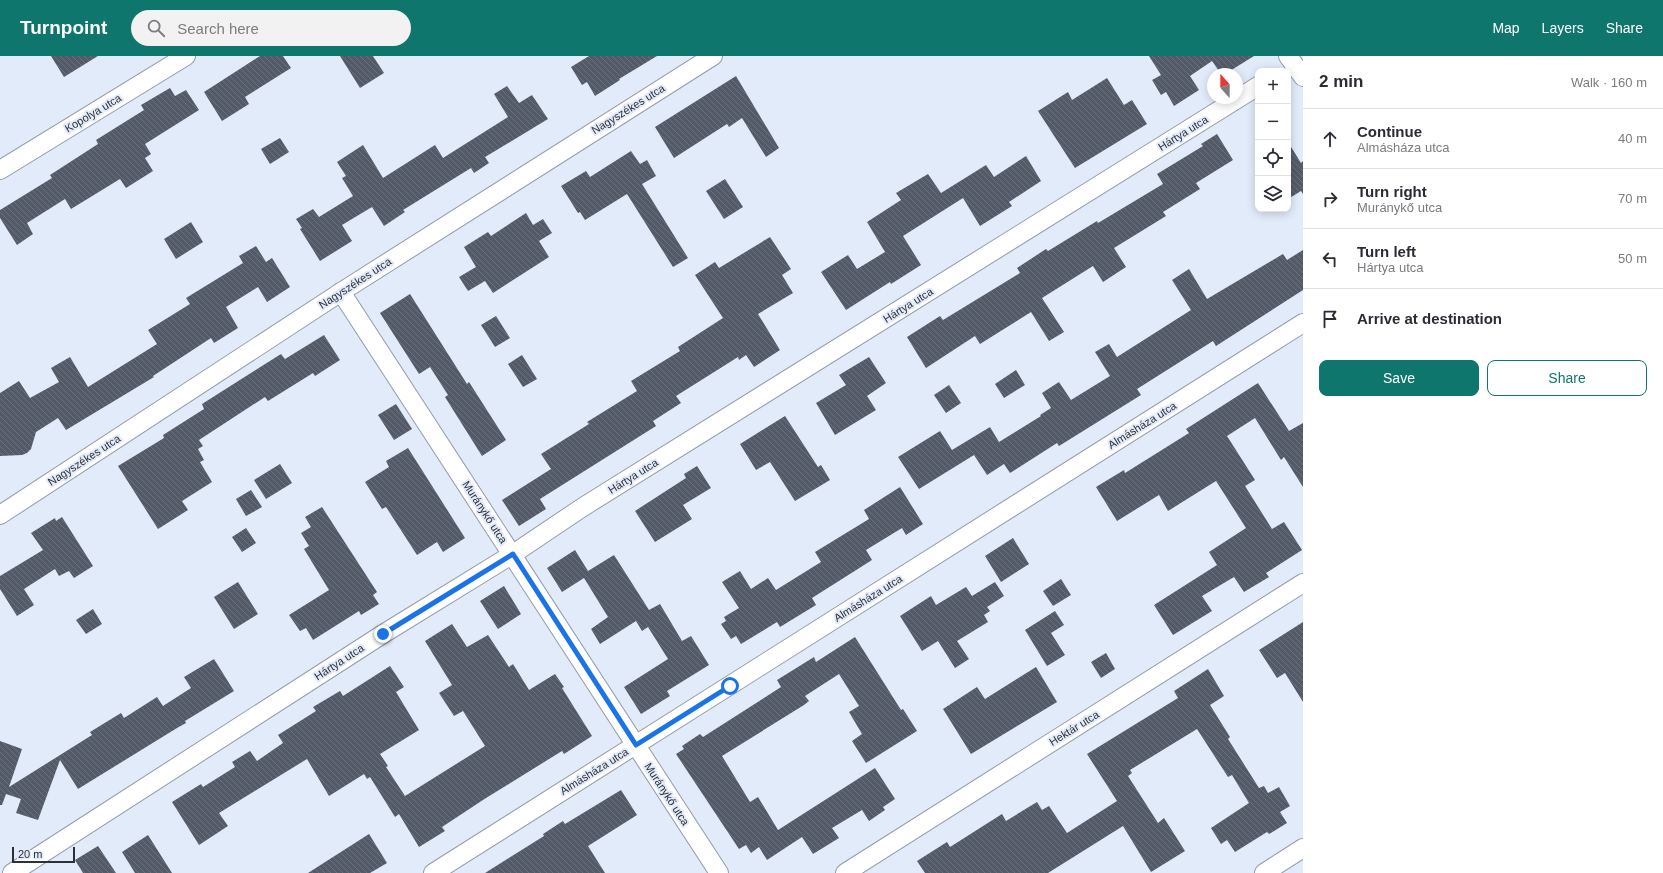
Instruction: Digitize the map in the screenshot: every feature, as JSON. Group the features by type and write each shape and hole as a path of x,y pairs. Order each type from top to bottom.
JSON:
{"street":[{"name":"Kopolya utca","path":"0,170 186,56"},
{"name":"Nagyszékes utca","path":"0,515 341,292 713,56"},
{"name":"Hártya utca","path":"12,873 383,634 513,554 583,507 1255,88"},
{"name":"Muránykő utca","path":"341,292 513,554 719,873"},
{"name":"Almásháza utca","path":"433,873 1303,323"},
{"name":"Hektár utca","path":"845,873 1303,583"},
{"path":"1264,873 1303,848"}],"building":[{"path":"51,56 98,56 64,77"},
{"path":"260,56 283,56 291,68 245,97 249,104 222,121 204,92"},
{"path":"340,56 373,56 384,73 360,88"},
{"path":"589,56 657,56 619,79 620,80 595,96 587,82 582,85 571,67"},
{"path":"1149,56 1254,56 1235,68 1217,68 1212,61 1190,76 1199,90 1174,106 1166,92 1161,95 1152,80 1161,75"},
{"path":"736,76 779,148 766,157 742,118 729,127 727,124 674,158 655,127"},
{"path":"1107,78 1124,105 1132,100 1147,124 1075,168 1038,111 1068,92 1072,100"},
{"path":"507,86 519,103 532,95 548,119 485,157 489,163 474,173 471,168 403,210 405,212 384,226 372,207 342,225 352,241 320,261 300,229 302,228 296,219 313,209 319,217 353,196 342,178 346,176 337,162 363,145 383,178 435,145 443,158 508,117 494,94"},
{"path":"170,88 175,96 186,90 199,110 145,144 151,154 145,158 153,171 126,188 120,179 71,209 65,199 27,223 33,234 17,245 0,218 0,210 52,178 50,175 98,144 96,140 144,110 141,105"},
{"path":"1217,134 1233,160 1196,183 1200,189 1163,212 1166,216 1114,248 1126,267 1103,282 1093,266 1042,298 1064,332 1049,341 1031,312 980,344 975,336 926,368 907,337 940,316 943,320 1020,273 1017,268 1046,249 1048,251 1097,221 1098,223 1163,184 1157,174 1203,146 1201,144"},
{"path":"280,138 289,152 270,164 261,149"},
{"path":"1291,147 1301,163 1303,161 1303,194 1301,191 1291,197"},
{"path":"631,151 640,164 647,160 656,176 642,184 688,258 673,267 627,194 585,220 580,212 578,213 561,186 586,171 590,177"},
{"path":"1026,156 1041,181 1009,202 1012,206 980,226 963,198 903,236 921,265 891,284 890,282 846,310 821,272 848,255 857,269 885,252 867,222 901,200 896,193 928,174 941,193 986,165 994,177"},
{"path":"725,179 743,207 724,219 706,191"},
{"path":"526,213 533,225 543,219 552,233 539,241 549,257 493,293 485,281 468,291 459,277 476,267 464,247 488,232 491,236"},
{"path":"191,222 203,242 176,259 164,239"},
{"path":"770,237 791,269 782,275 793,293 758,314 780,350 754,367 746,355 739,360 738,357 676,396 681,403 653,421 656,426 540,499 546,509 519,526 502,500 551,469 541,454 589,424 587,422 637,391 631,381 680,351 678,347 723,318 695,275 715,262 719,268"},
{"path":"256,246 266,262 272,258 290,287 267,302 258,287 226,307 238,328 214,343 211,338 153,376 154,377 66,430 58,418 36,432 31,449 27,453 22,455 0,456 0,393 19,381 30,398 59,382 51,368 70,357 88,387 157,344 148,330 190,304 186,298 243,263 239,256"},
{"path":"1303,250 1303,290 1216,346 1213,341 1137,389 1141,395 1059,446 1057,443 1010,473 1004,464 987,475 974,455 919,489 898,457 940,431 952,450 990,427 999,442 1041,416 1040,415 1051,408 1042,393 1059,382 1071,400 1110,376 1095,352 1109,344 1117,357 1191,310 1172,280 1189,269 1207,299 1283,254 1287,260"},
{"path":"410,294 467,384 469,382 506,440 482,456 445,397 448,395 430,367 419,374 380,313"},
{"path":"496,316 510,338 495,347 481,325"},
{"path":"324,335 340,360 315,376 313,373 268,401 265,397 199,440 203,446 198,449 204,460 200,462 212,482 182,501 188,510 158,529 118,466 164,438 163,435 204,409 202,404 281,354 285,359"},
{"path":"522,355 537,379 523,387 508,364"},
{"path":"869,357 886,383 867,396 876,410 835,435 816,403 846,385 839,375"},
{"path":"1016,370 1025,385 1004,398 995,384"},
{"path":"1258,383 1289,431 1303,423 1303,487 1284,457 1281,460 1255,418 1227,436 1255,480 1245,486 1272,529 1284,522 1302,550 1266,573 1269,577 1244,592 1234,577 1202,596 1212,611 1173,635 1154,605 1217,565 1209,552 1246,528 1216,481 1168,511 1159,495 1117,521 1096,487 1124,470 1125,473 1189,433 1186,429"},
{"path":"949,385 961,403 946,413 934,395"},
{"path":"396,404 412,429 394,440 378,415"},
{"path":"785,416 818,467 821,465 830,480 795,501 770,462 756,470 740,444"},
{"path":"408,448 465,538 443,552 437,542 417,555 386,507 382,509 365,482 389,467 386,461"},
{"path":"280,464 292,483 266,499 254,480"},
{"path":"697,466 711,488 683,505 692,519 655,542 635,511 686,478 684,474"},
{"path":"900,487 923,524 906,535 902,528 866,550 872,560 812,598 816,605 780,627 777,622 741,644 736,636 731,639 721,624 726,621 724,617 739,608 722,582 740,571 751,589 768,578 776,590 821,562 815,552 869,519 864,510"},
{"path":"251,490 262,507 246,516 236,499"},
{"path":"322,507 377,592 373,595 379,604 361,615 359,611 313,640 306,628 300,631 289,615 329,590 304,549 309,546 301,533 311,527 305,517"},
{"path":"62,517 93,566 74,578 69,571 59,576 55,569 24,589 34,605 17,616 0,589 0,576 43,550 31,533 55,518 56,521"},
{"path":"246,528 256,543 242,552 232,537"},
{"path":"1013,538 1029,564 1001,582 985,556"},
{"path":"575,550 588,571 614,555 649,610 660,604 682,641 691,636 709,665 667,691 670,696 641,714 624,687 668,659 648,627 642,631 636,621 600,644 591,629 608,617 584,578 562,592 547,568"},
{"path":"1061,579 1071,595 1053,606 1043,591"},
{"path":"238,582 258,614 234,629 214,597"},
{"path":"995,582 1004,596 987,607 990,611 984,615 988,622 957,641 969,659 955,668 938,641 922,651 900,616 931,596 936,605 966,587 972,596"},
{"path":"504,586 521,614 498,629 480,601"},
{"path":"93,609 102,624 86,634 76,620"},
{"path":"1055,611 1064,625 1051,633 1065,655 1047,666 1025,630"},
{"path":"1303,622 1303,702 1285,673 1277,678 1259,650"},
{"path":"452,624 467,647 488,635 509,667 513,664 529,690 555,674 592,736 564,754 562,751 486,798 442,827 445,831 419,847 399,814 395,817 370,777 367,779 364,774 329,796 307,759 219,813 228,826 199,845 172,802 201,784 203,787 235,767 232,762 250,751 257,761 283,743 278,735 316,711 313,707 340,691 343,696 390,666 404,687 396,692 419,730 380,754 388,766 386,767 405,796 485,746 463,711 454,716 439,693 452,685 425,641"},
{"path":"855,637 901,710 903,709 917,731 866,763 852,741 862,734 849,712 859,706 839,674 805,696 809,701 804,705 722,756 750,802 758,797 778,830 875,768 895,799 883,807 885,810 869,821 862,810 832,828 839,838 813,854 802,837 767,860 759,847 751,853 746,845 739,849 676,754 684,749 682,746 700,734 703,737 781,687 777,680 814,657 816,662"},
{"path":"1106,653 1115,669 1101,678 1091,662"},
{"path":"214,659 234,691 185,721 186,723 78,789 60,760 38,820 16,813 21,799 6,794 2,805 0,805 0,741 22,749 9,787 92,735 90,732 121,713 124,718 157,697 163,706 191,688 184,677"},
{"path":"1036,667 1057,702 971,754 943,709 977,687 985,699"},
{"path":"1208,669 1224,696 1210,705 1230,737 1228,739 1259,788 1264,786 1268,793 1279,787 1290,806 1280,812 1287,823 1269,834 1267,832 1235,852 1227,840 1221,844 1211,828 1249,803 1232,775 1228,777 1197,729 1130,770 1132,773 1128,776 1158,823 1164,818 1185,851 1151,872 1123,826 1048,873 925,873 917,861 947,842 950,847 1002,814 1006,821 1037,802 1042,810 1049,806 1067,833 1117,801 1087,754 1178,698 1174,691"},
{"path":"621,790 637,815 588,846 605,873 485,873 544,836 543,834 563,821 565,824"},
{"path":"369,834 387,863 370,873 308,873"},
{"path":"148,835 172,873 135,873 122,852"},
{"path":"98,846 116,873 83,873 75,860"}],"route":[{"path":"383,634 513,554 636,745 730,686"}]}
